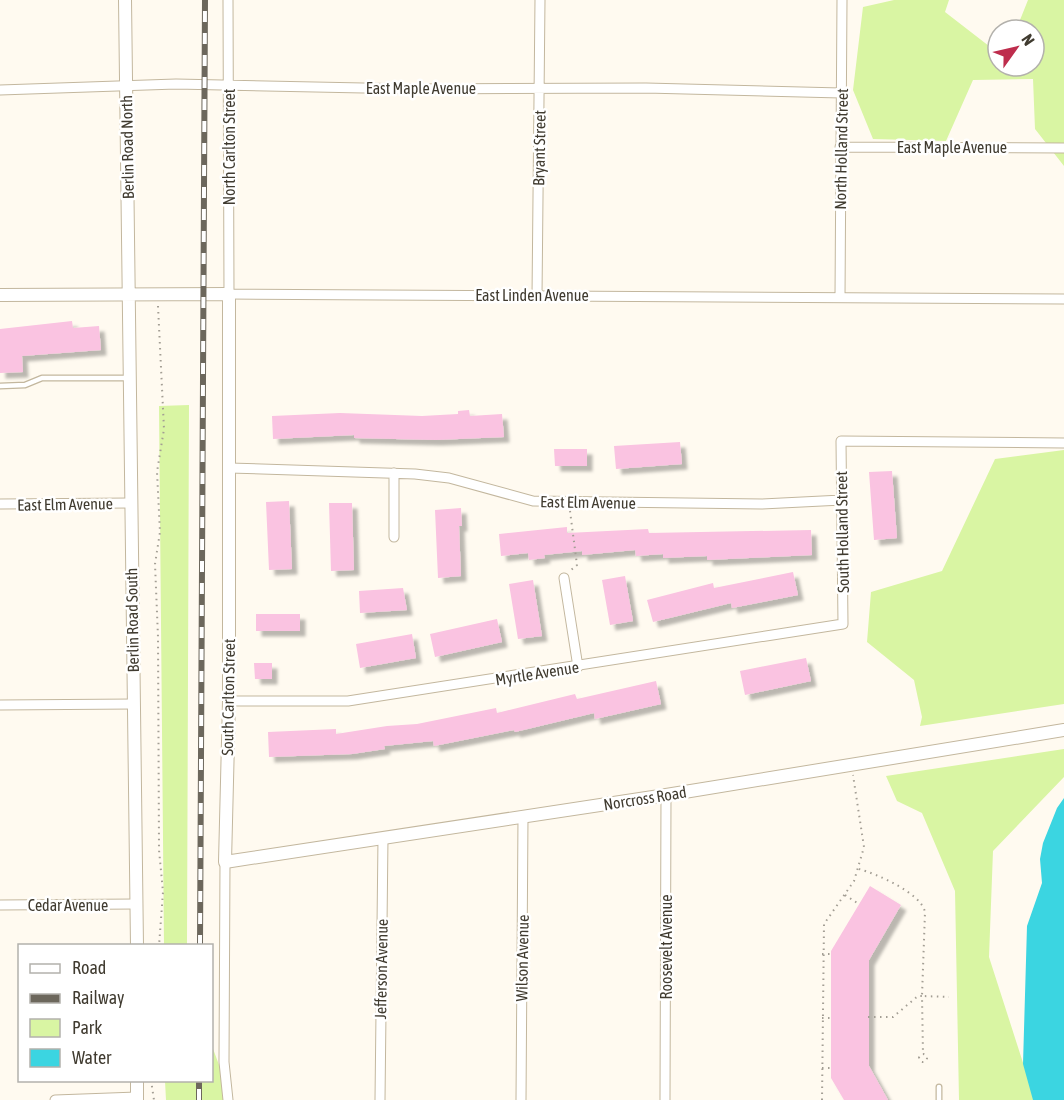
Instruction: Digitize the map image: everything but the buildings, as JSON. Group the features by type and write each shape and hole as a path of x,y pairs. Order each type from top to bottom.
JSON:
{"street":[{"name":"Berlin Road North","path":"125,0 128,294"},
{"name":"North Carlton Street","path":"228,0 229,294"},
{"name":"Bryant Street","path":"537,296 540,0"},
{"name":"North Holland Street","path":"840,297 842,0"},
{"name":"East Maple Avenue","path":"0,90 126,85 229,85 412,89 646,88 841,93"},
{"name":"East Maple Avenue","path":"840,147 1064,147"},
{"name":"East Linden Avenue","path":"0,295 158,293 1064,299"},
{"name":"Berlin Road South","path":"128,294 137,944"},
{"name":"South Carlton Street","path":"228,1100 224,1062 229,701 229,294"},
{"name":"South Holland Street","path":"843,624 841,441 1064,443"},
{"name":"East Elm Avenue","path":"229,468 394,473 449,478 533,501 762,504 842,500"},
{"path":"394,473 394,537"},
{"name":"East Elm Avenue","path":"0,504 130,503"},
{"path":"564,578 578,667"},
{"name":"Myrtle Avenue","path":"229,701 348,700 578,667 843,624"},
{"path":"0,705 134,704"},
{"name":"Norcross Road","path":"225,862 666,795 1064,730"},
{"name":"Roosevelt Avenue","path":"665,1100 666,795"},
{"name":"Wilson Avenue","path":"520,1100 523,817"},
{"name":"Jefferson Avenue","path":"380,1100 383,838"},
{"name":"Cedar Avenue","path":"0,905 136,904"},
{"path":"56,1100 137,1099 137,1082"}],"lane":[{"path":"0,386 25,385 42,378 129,378"},
{"path":"939,1087 939,1100"}],"path":[{"path":"158,293 164,429 157,472 160,532 155,564 158,603 156,621 159,850 163,892 159,944"},
{"path":"564,578 577,565 569,502"},
{"path":"822,1100 824,924 845,895 859,869 864,847 853,775"},
{"path":"859,869 896,885 920,902 925,909 923,1054"},
{"path":"845,895 859,904"},
{"path":"822,954 831,954"},
{"path":"868,1017 893,1017 918,996 949,997"},
{"path":"822,1018 831,1018"},
{"path":"822,1068 831,1068"},
{"path":"151,1082 154,1100"}],"green space":[{"path":"894,0 949,0 945,12 986,44 986,78 1046,78 1046,18 1021,18 1028,0 1064,0 1064,166 1035,129 1033,79 973,80 946,141 873,139 853,90 863,7"},
{"path":"189,405 187,944 164,944 159,406"},
{"path":"1064,450 1064,704 920,726 922,717 914,680 867,642 871,592 942,571 995,459"},
{"path":"1064,749 1064,777 993,851 989,957 1035,1100 959,1100 955,891 922,813 897,801 886,776"},
{"path":"213,1049 232,1100 166,1100 165,1082 213,1082"}],"water":[{"path":"1064,798 1064,1100 1033,1100 1023,1064 1027,926 1042,883 1040,859 1043,843 1057,808"}],"railway":[{"path":"200,944 205,0"},
{"path":"199,1082 199,1100"}]}
